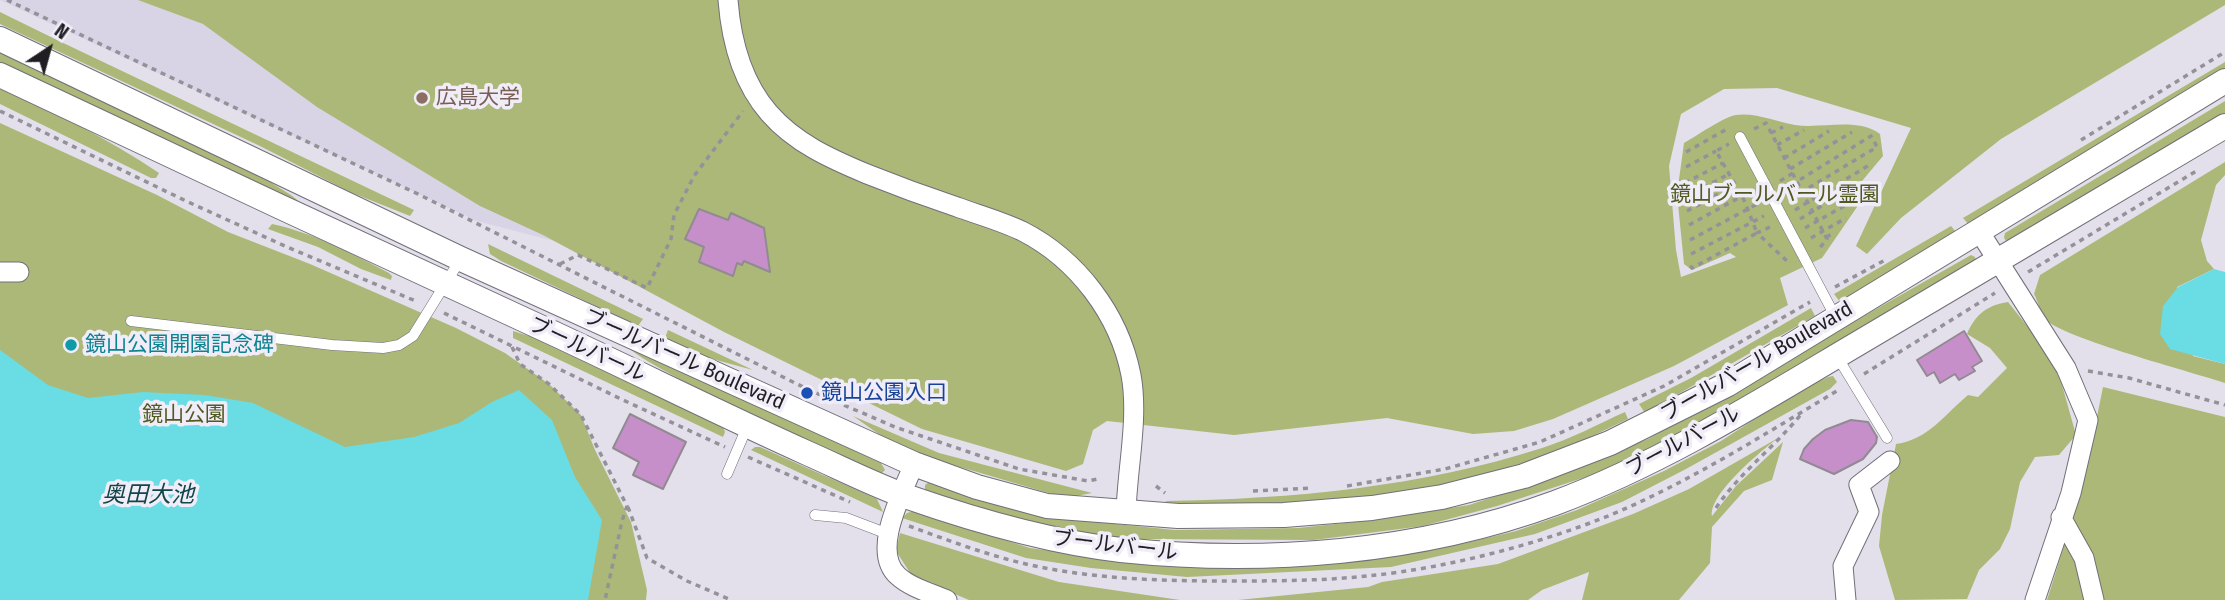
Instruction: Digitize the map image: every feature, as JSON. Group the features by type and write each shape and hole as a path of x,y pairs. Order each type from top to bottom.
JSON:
{"street":[{"path":"727,0 730,28 744,71 755,93 769,114 801,142 843,164 1023,232 1064,260 1101,303 1120,340 1131,377 1133,432 1126,513"},
{"name":"ブールバール Boulevard","path":"0,38 461,259 914,464 976,487 1046,506 1178,516 1284,515 1372,508 1443,497 1524,476 1610,443 1728,384 2225,81"},
{"name":"ブールバール","path":"0,75 747,426 902,495 1041,537 1116,549 1184,554 1268,555 1359,548 1487,525 1556,502 1669,453 2225,126"},
{"path":"1979,231 2066,368 2088,420 2071,493 2035,600"},
{"path":"1846,600 1843,566 1868,512 1859,485 1890,461"},
{"path":"914,464 890,528 887,553 889,564 895,574 906,583 947,600"},
{"path":"2061,517 2084,558 2094,600"}],"lane":[{"path":"1740,137 1836,318"},
{"path":"131,321 332,345 383,348 398,345 413,336 461,259"},
{"path":"1837,356 1886,438"},
{"path":"727,474 747,426"},
{"path":"815,515 846,518 890,528"}],"path":[{"path":"8,0 408,189 809,390 895,427 1019,469 1088,481 1098,479"},
{"path":"2077,143 2225,52"},
{"path":"560,264 578,256 647,288 671,239 674,215 694,176 747,106"},
{"path":"0,111 198,207 432,307 736,452 854,504"},
{"path":"1771,133 1783,127"},
{"path":"1686,152 1730,128"},
{"path":"1777,145 1804,130"},
{"path":"1784,158 1829,131"},
{"path":"1835,233 1827,239 1791,171 1852,132"},
{"path":"1783,190 1871,136 1877,147 1788,200"},
{"path":"1686,167 1716,151"},
{"path":"1685,183 1723,163"},
{"path":"1794,210 1871,164"},
{"path":"890,528 1035,566 1111,577 1187,581 1279,581 1368,576 1442,565 1570,530 1642,502 1803,411 2203,168"},
{"path":"1686,197 1729,174"},
{"path":"1687,211 1735,185"},
{"path":"1800,219 1853,187"},
{"path":"1689,225 1743,198 1757,233 1782,255"},
{"path":"1805,228 1853,201"},
{"path":"1690,240 1760,203"},
{"path":"1691,254 1764,216"},
{"path":"1809,239 1846,218"},
{"path":"1689,266 1692,268 1770,227"},
{"path":"1341,487 1445,469 1540,442 1664,386 1888,258"},
{"path":"511,345 520,364 550,384 581,415 627,506 647,558 732,600"},
{"path":"2066,368 2129,378 2225,405"},
{"path":"1716,508 1728,490 1789,429 1803,411"},
{"path":"1156,485 1166,494"},
{"path":"1246,491 1314,488"},
{"path":"605,600 627,506"}],"shaded area":[{"name":"広島大学","path":"0,0 628,0 646,265 477,221"}],"green space":[{"name":"鏡山ブールバール霊園","path":"138,0 2225,0 2225,5 2001,139 1901,218 1867,254 1856,246 1911,128 1777,88 1724,89 1681,114 1669,166 1681,277 1736,257 1730,253 1692,270 1684,264 1677,194 1684,143 1710,127 1731,116 1743,114 1795,125 1861,126 1880,134 1883,156 1857,187 1857,207 1822,258 1780,278 1788,305 1674,366 1553,419 1514,431 1473,434 1387,418 1234,435 1107,421 1093,430 1083,464 1066,471 922,429 724,332 543,235 480,206 317,107 203,24"},
{"path":"0,12 414,210 410,216 350,192 260,146 0,24"},
{"path":"0,50 238,162 301,203 0,64"},
{"path":"2225,62 2225,74 1969,225 1963,218"},
{"path":"0,88 81,127 159,173 156,178 151,178 0,104"},
{"path":"2225,101 2225,115 2007,242 2004,238 2005,233"},
{"name":"鏡山公園","path":"0,123 157,195 228,232 310,264 456,328 505,353 549,384 581,415 595,450 631,522 647,590 646,600 0,600"},
{"path":"2225,162 2225,175 2216,185 2201,240 2207,261 2214,269 2177,287 2193,356 2225,364 2225,383 2101,345 2056,327 2045,319 2034,294 2040,275"},
{"path":"272,224 317,238 346,251 389,273 391,280 361,269 318,247 268,229"},
{"path":"1951,226 1956,232 1840,302 1834,294"},
{"path":"488,244 643,319 638,326 501,261 490,254"},
{"path":"1971,255 1975,257 1974,266 1654,449 1592,475 1497,506 1423,526 1314,540 1128,539 1058,530 990,513 925,490 925,485 929,482 1077,520 1175,530 1298,528 1469,505 1547,479 1648,439"},
{"path":"2008,302 2051,356 2059,374 2076,435 2059,455 2035,457 2020,482 2010,529 2000,549 1979,570 1967,599 1895,600 1879,546 1882,515 1896,444 1907,442 1927,432 1968,395 1978,397 2007,368 1990,348 1967,334 1983,312"},
{"path":"1811,308 1815,316 1645,413 1639,404 1691,378"},
{"path":"668,330 753,370 705,357 665,338"},
{"path":"513,331 529,336 723,427 723,437 513,338"},
{"path":"622,343 881,463 885,470 882,473 752,416 655,366"},
{"path":"1833,376 1837,382 1830,389 1622,502 1535,534 1391,567 1187,577 1091,568 1026,558 902,518 914,511 1030,548 1095,557 1357,560 1461,544 1516,531 1577,510 1664,471 1721,441 1795,393"},
{"path":"2103,387 2225,417 2225,600 2047,600 2078,495"},
{"path":"1625,412 1628,419 1580,442 1465,481 1361,499 1179,508 1165,501 1308,494 1450,472 1553,444"},
{"path":"853,416 939,453 1092,493 1076,496 1052,494 919,455 883,437"},
{"path":"1778,438 1738,474 1719,496 1712,516 1736,486 1783,442 1772,480 1744,491 1712,527 1710,563 1679,600 1582,600 1589,572 1542,590 1528,600 1238,600 1368,587 1382,582 1498,564 1633,514 1689,489"},
{"path":"755,447 877,499 883,512 751,450"},
{"path":"900,533 1059,582 1180,600 969,600 912,576 896,551"}],"water":[{"path":"2214,269 2225,272 2225,364 2170,349 2160,334 2163,306 2178,287"},
{"name":"奥田大池","path":"0,350 48,385 88,398 143,392 205,395 253,403 345,447 414,437 459,423 492,402 519,390 552,420 575,477 602,520 588,600 0,600"}],"building":[{"path":"699,209 728,220 731,213 764,228 770,272 744,261 742,265 737,263 733,276 699,262 704,247 685,239"},
{"path":"1964,331 1982,361 1972,367 1975,371 1959,380 1955,374 1940,383 1934,372 1927,376 1917,360"},
{"path":"630,414 686,442 663,489 633,475 639,462 613,448"},
{"path":"1851,420 1868,422 1877,437 1876,443 1863,459 1834,474 1800,459 1813,439 1825,430"}],"place":[{"name":"広島大学","path":"422,98"},
{"name":"鏡山公園開園記念碑","path":"71,345"},
{"name":"鏡山公園入口","path":"807,393"}]}
